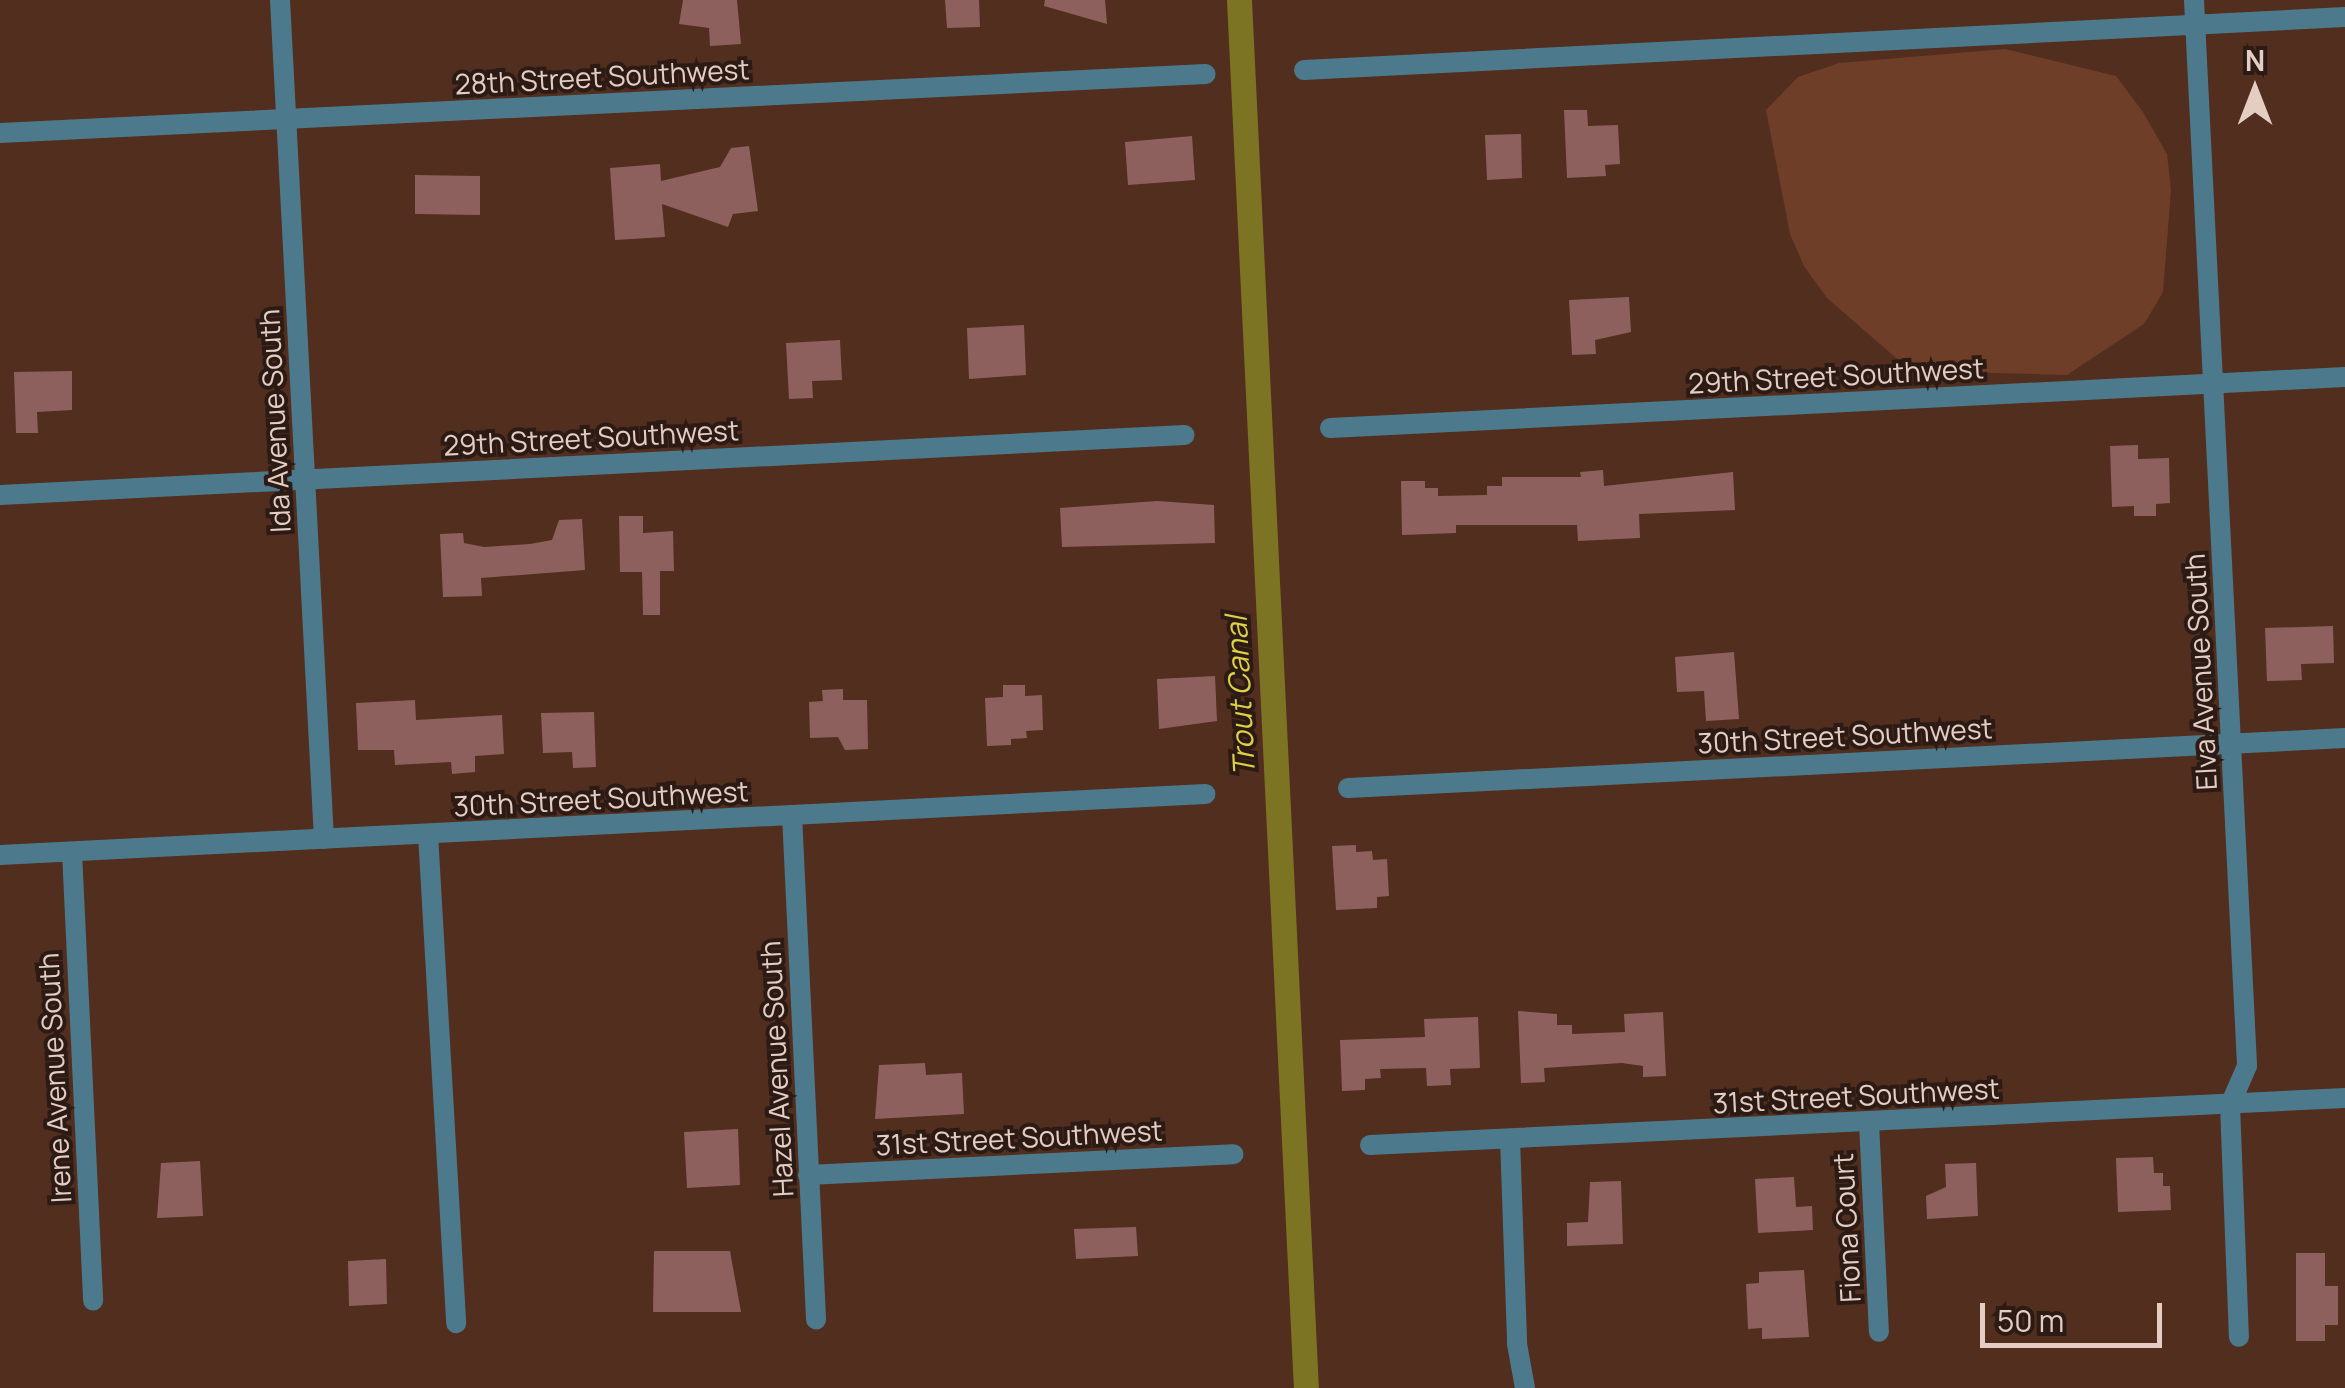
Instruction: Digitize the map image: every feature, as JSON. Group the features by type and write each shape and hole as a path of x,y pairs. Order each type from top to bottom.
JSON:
{"street":[{"name":"Ida Avenue South","path":"280,0 324,840"},
{"name":"Elva Avenue South","path":"2194,0 2247,1066 2230,1105 2239,1337"},
{"path":"1304,70 2345,17"},
{"name":"28th Street Southwest","path":"0,134 1206,74"},
{"name":"29th Street Southwest","path":"1330,428 2345,377"},
{"name":"29th Street Southwest","path":"0,495 1184,435"},
{"name":"30th Street Southwest","path":"1348,788 2345,738"},
{"name":"30th Street Southwest","path":"0,855 1205,794"},
{"name":"Hazel Avenue South","path":"792,816 816,1319"},
{"path":"428,834 456,1323"},
{"name":"Irene Avenue South","path":"72,852 93,1301"},
{"name":"31st Street Southwest","path":"1370,1145 2345,1098"},
{"name":"Fiona Court","path":"1869,1122 1879,1332"},
{"path":"1510,1139 1517,1344 1526,1388"},
{"name":"31st Street Southwest","path":"808,1175 1234,1154"}],"shaded area":[{"path":"2005,49 2116,76 2143,112 2167,154 2171,190 2163,292 2144,324 2067,375 1924,371 1896,358 1827,298 1804,266 1790,234 1766,110 1798,77 1839,63"}],"building":[{"path":"683,0 737,0 741,44 710,46 709,28 679,24"},
{"path":"945,0 979,0 980,27 947,28"},
{"path":"1045,0 1105,0 1107,24 1044,6"},
{"path":"1564,110 1587,110 1588,126 1618,125 1620,164 1605,165 1606,176 1567,178"},
{"path":"1521,134 1522,178 1487,180 1485,135"},
{"path":"1192,136 1195,180 1128,185 1125,142"},
{"path":"749,146 758,211 733,214 728,227 662,204 665,237 615,240 610,168 660,164 661,181 720,167 731,148"},
{"path":"415,175 480,176 480,215 415,214"},
{"path":"1629,297 1631,332 1595,340 1596,354 1572,355 1569,300"},
{"path":"1024,325 1026,375 969,379 967,328"},
{"path":"840,340 842,380 812,381 813,398 789,399 786,343"},
{"path":"72,371 72,410 37,412 38,433 16,433 14,372"},
{"path":"2138,445 2138,459 2169,458 2170,503 2156,504 2156,516 2134,516 2134,506 2112,507 2110,446"},
{"path":"1603,470 1604,486 1733,472 1735,510 1639,514 1640,538 1578,541 1577,525 1456,525 1456,533 1402,535 1401,481 1425,481 1425,488 1438,488 1438,496 1487,495 1487,486 1502,486 1502,477 1581,477 1580,472"},
{"path":"1157,501 1214,505 1215,543 1062,547 1060,508"},
{"path":"619,516 643,516 643,533 673,531 674,571 660,571 660,615 643,615 642,572 620,572"},
{"path":"582,519 585,570 481,578 482,596 443,597 440,534 463,533 464,543 484,547 530,544 552,540 559,520"},
{"path":"2333,626 2334,663 2301,664 2302,680 2267,681 2265,628"},
{"path":"1734,652 1739,719 1706,721 1704,691 1677,692 1675,657"},
{"path":"1215,676 1217,721 1159,729 1157,679"},
{"path":"1003,685 1025,685 1025,696 1042,695 1043,730 1026,731 1027,738 1011,739 1011,745 987,746 985,698 1003,697"},
{"path":"843,689 843,700 867,700 868,749 845,750 838,737 810,738 809,702 823,701 822,690"},
{"path":"415,700 416,720 502,715 504,754 475,756 475,772 452,774 451,762 395,765 394,750 358,750 356,703"},
{"path":"594,712 596,767 573,768 572,752 543,753 541,713"},
{"path":"1356,845 1356,852 1372,851 1373,860 1387,859 1389,896 1377,897 1377,908 1336,910 1332,846"},
{"path":"1518,1011 1557,1014 1557,1025 1572,1025 1572,1034 1625,1032 1624,1014 1663,1012 1666,1076 1643,1077 1643,1066 1622,1063 1544,1068 1545,1082 1521,1083"},
{"path":"1478,1017 1480,1068 1450,1069 1451,1085 1427,1086 1426,1068 1380,1069 1381,1078 1365,1079 1365,1090 1342,1091 1340,1040 1425,1037 1424,1019"},
{"path":"925,1063 926,1075 962,1073 964,1114 875,1119 879,1065"},
{"path":"738,1129 740,1185 687,1188 684,1132"},
{"path":"2153,1157 2154,1173 2163,1173 2163,1186 2170,1186 2171,1210 2118,1212 2116,1158"},
{"path":"200,1161 203,1216 157,1218 161,1163"},
{"path":"1976,1163 1978,1216 1927,1219 1926,1196 1946,1187 1945,1164"},
{"path":"1794,1177 1796,1207 1812,1206 1813,1230 1758,1233 1755,1179"},
{"path":"1621,1181 1623,1244 1567,1246 1567,1223 1588,1222 1590,1182"},
{"path":"1136,1227 1138,1256 1076,1259 1074,1229"},
{"path":"654,1251 730,1251 741,1312 653,1312"},
{"path":"2296,1253 2325,1253 2325,1286 2338,1286 2338,1325 2325,1325 2325,1341 2296,1341"},
{"path":"386,1259 387,1304 349,1306 348,1261"},
{"path":"1804,1270 1809,1337 1762,1339 1762,1328 1748,1329 1746,1284 1759,1283 1759,1272"}],"waterway":[{"name":"Trout Canal","path":"1239,0 1306,1388"}]}
